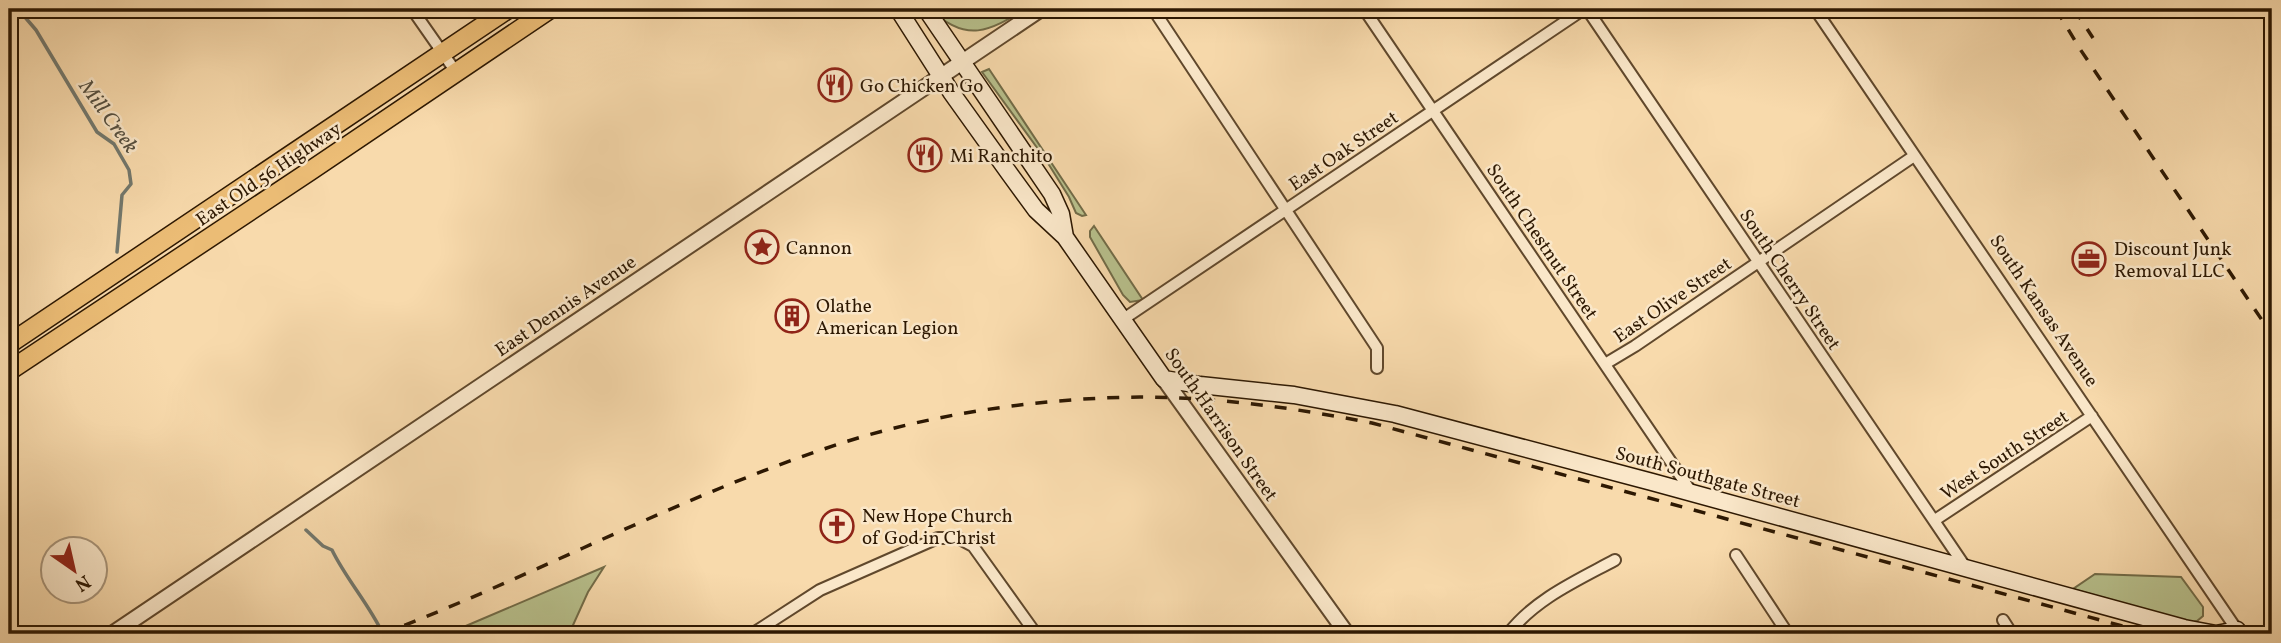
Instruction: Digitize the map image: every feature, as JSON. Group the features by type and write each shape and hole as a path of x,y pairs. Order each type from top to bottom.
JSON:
{"main road":[{"name":"East Old 56 Highway","path":"10,342 508,9"},
{"name":"East Old 56 Highway","path":"16,366 550,9"},
{"name":"South Harrison Street","path":"898,9 1036,209 1065,237 1164,379"},
{"name":"South Harrison Street","path":"926,9 1052,194 1061,214 1065,237"},
{"name":"South Southgate Street","path":"1164,379 1294,395 1395,414 2184,628 2217,634 2238,632"}],"street":[{"path":"412,9 456,72"},
{"name":"East Dennis Avenue","path":"111,634 1041,9"},
{"path":"1153,9 1377,348 1377,368"},
{"name":"South Chestnut Street","path":"1364,9 1692,493"},
{"name":"East Oak Street","path":"1122,320 1586,9"},
{"name":"South Cherry Street","path":"1586,9 1966,568"},
{"name":"South Kansas Avenue","path":"1815,9 2238,632"},
{"name":"East Olive Street","path":"1605,363 1635,346 1914,156"},
{"path":"10,342 16,366"},
{"name":"South Harrison Street","path":"1164,379 1347,634"},
{"name":"West South Street","path":"1935,520 2092,416"},
{"path":"752,634 820,590 937,538 958,538 973,546 1036,634"},
{"path":"1736,555 1788,634"},
{"path":"1508,634 1521,618 1547,597 1615,559"},
{"path":"2003,620 2012,634"}],"green space":[{"path":"930,9 1026,9 989,28 967,30 955,27"},
{"path":"989,69 1086,215 1076,213 1046,160 982,72"},
{"path":"1094,226 1143,300 1130,302 1123,295 1090,237"},
{"path":"604,567 588,592 569,634 447,634"},
{"path":"2095,574 2181,577 2203,607 2203,616 2189,623 2073,589"}],"waterway":[{"name":"Mill Creek","path":"18,9 36,30 97,132 114,144 129,170 131,184 122,195 117,252"},
{"name":"Mill Creek","path":"306,530 323,546 332,550 383,634"}],"railway":[{"path":"2056,9 2272,335"},
{"path":"2074,9 2093,38"},
{"path":"382,634 725,486 842,443 914,423 990,409 1066,400 1140,397 1256,404 1372,423 2152,634"}],"place":[{"name":"Go Chicken Go","path":"835,85"},
{"name":"Mi Ranchito","path":"925,155"},
{"name":"Cannon","path":"762,247"},
{"name":"Discount Junk Removal LLC","path":"2089,259"},
{"name":"Olathe American Legion","path":"792,316"},
{"name":"New Hope Church of God in Christ","path":"837,526"}]}
